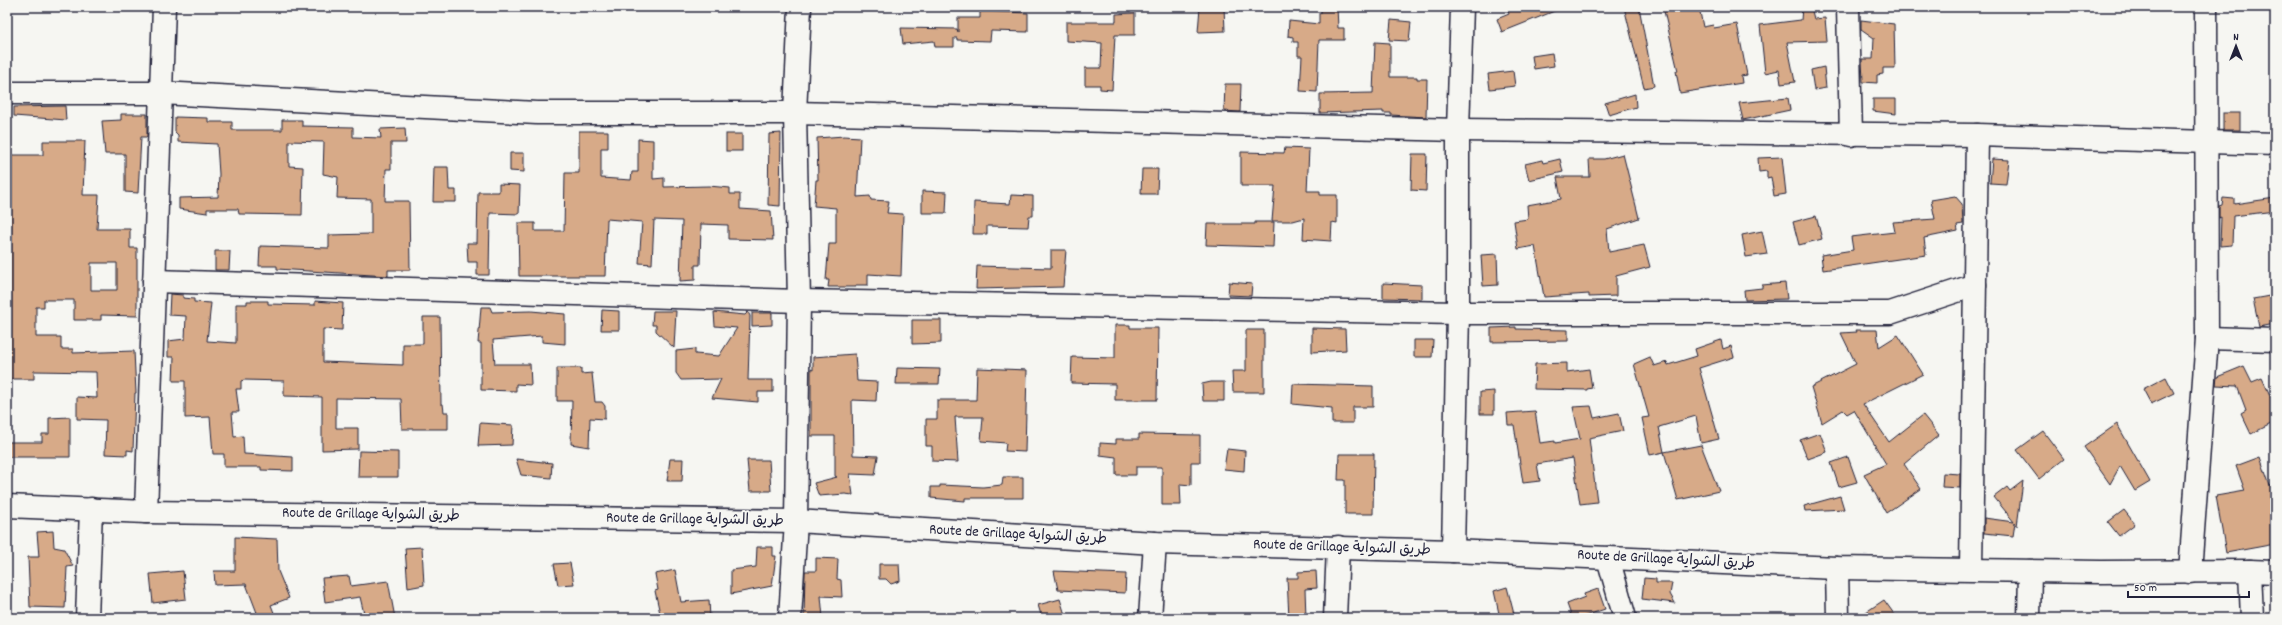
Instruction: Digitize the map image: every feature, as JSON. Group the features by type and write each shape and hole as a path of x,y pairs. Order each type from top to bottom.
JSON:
{"street":[{"path":"146,512 164,7"},
{"path":"790,618 796,521 799,301 795,112 800,7"},
{"path":"1453,551 1458,313 1458,130 1462,7"},
{"path":"1848,7 1851,135"},
{"path":"2190,572 2207,338 2206,7"},
{"path":"7,93 161,93 537,113 795,112 1458,130 1851,135 1977,135 2275,144"},
{"path":"1971,569 1977,135"},
{"path":"154,280 799,301 1458,313 1890,313 1975,285"},
{"path":"2207,338 2275,340"},
{"name":"Route de Grillage طريق الشواية","path":"7,506 146,512 796,521 1154,543 1453,551 1837,568 2030,571 2275,572"},
{"path":"87,618 91,509"},
{"path":"1150,618 1154,543"},
{"path":"1335,618 1338,547"},
{"path":"1608,558 1625,618"},
{"path":"1837,568 1838,618"},
{"path":"2028,618 2030,571"},
{"path":"2250,571 2252,618"}],"building":[{"path":"1200,7 1224,7 1225,31 1198,32"},
{"path":"1321,7 1337,7 1338,28 1344,28 1344,40 1319,40 1317,92 1300,91 1302,56 1298,56 1298,42 1293,42 1293,37 1288,36 1289,21 1319,24 1319,13 1321,13"},
{"path":"1507,7 1562,8 1502,32 1497,19 1509,14"},
{"path":"1624,7 1639,7 1654,86 1644,88"},
{"path":"1663,7 1699,7 1703,27 1713,25 1714,28 1737,24 1747,75 1741,76 1742,83 1680,93 1676,71 1678,71"},
{"path":"1802,7 1811,7 1814,19 1825,18 1827,41 1787,42 1795,82 1781,84 1779,70 1765,73 1760,25 1801,20"},
{"path":"980,11 1028,13 1028,32 991,31 990,41 957,40 957,38 954,38 954,47 935,47 934,41 903,44 901,28 957,29 958,32 958,18 980,18"},
{"path":"1135,13 1135,35 1115,35 1112,90 1100,89 1100,85 1085,85 1085,68 1101,68 1102,43 1066,41 1066,22 1116,22 1116,14"},
{"path":"1391,20 1411,22 1409,41 1389,40"},
{"path":"1861,20 1894,24 1895,68 1883,68 1883,74 1877,75 1877,83 1863,82 1862,59 1873,59 1874,38 1861,29"},
{"path":"1375,42 1390,43 1390,77 1417,77 1417,79 1427,79 1426,117 1391,115 1391,113 1383,113 1383,111 1320,113 1320,94 1373,93"},
{"path":"1552,53 1554,66 1534,69 1532,56"},
{"path":"1824,67 1826,88 1814,90 1811,70"},
{"path":"1513,71 1515,86 1490,89 1488,74"},
{"path":"1225,84 1241,84 1240,112 1224,111"},
{"path":"1635,94 1636,107 1609,115 1605,103"},
{"path":"1788,98 1790,110 1743,120 1739,103"},
{"path":"1873,99 1896,99 1896,114 1873,111"},
{"path":"65,106 66,120 14,116 14,107"},
{"path":"2223,113 2240,113 2240,130 2223,130"},
{"path":"121,114 147,114 147,137 141,137 138,193 125,192 125,154 105,154 102,121 121,120"},
{"path":"175,117 208,118 208,122 232,122 232,130 282,130 282,120 302,120 302,126 353,127 353,137 381,138 380,129 405,128 406,143 391,143 391,169 386,169 385,201 409,201 410,270 388,270 388,276 277,269 277,266 259,266 260,246 329,248 329,235 371,234 371,199 337,198 338,177 323,174 324,142 289,141 289,166 303,167 302,215 239,214 238,209 207,209 207,213 179,209 179,198 218,197 219,174 217,144 178,142 178,135 175,132"},
{"path":"579,131 608,131 608,148 601,148 601,178 631,180 632,172 638,172 638,139 653,140 653,179 664,178 664,187 709,186 730,188 730,194 740,194 740,209 771,211 773,240 728,239 728,225 701,224 700,265 695,265 695,280 680,281 682,221 654,220 652,264 639,263 642,222 607,219 605,276 519,276 518,223 535,223 535,231 564,231 565,173 579,173"},
{"path":"781,133 780,206 768,205 769,134"},
{"path":"726,134 742,134 742,151 726,151"},
{"path":"844,136 860,137 857,197 870,196 871,200 889,201 887,213 903,214 901,276 868,274 868,285 856,285 856,287 828,287 829,280 826,280 829,244 836,244 836,208 814,206 816,180 818,180 817,138"},
{"path":"43,141 85,141 83,195 99,195 97,229 130,229 130,248 137,248 137,316 101,315 101,320 74,320 74,300 44,300 44,307 36,307 36,337 61,337 61,349 73,349 73,353 134,351 136,393 133,451 127,450 127,455 105,454 106,420 77,419 77,397 97,398 96,372 34,371 34,379 7,379 7,155 43,155","holes":["91,263 117,263 117,290 91,290"]},
{"path":"1285,148 1309,149 1307,191 1320,191 1320,195 1337,195 1337,223 1332,222 1331,241 1303,239 1304,218 1293,221 1272,221 1275,186 1241,186 1241,152 1284,153"},
{"path":"510,153 524,153 524,172 510,171"},
{"path":"1412,154 1427,154 1426,191 1411,190"},
{"path":"1623,154 1639,218 1607,229 1609,252 1644,245 1650,267 1616,276 1616,296 1589,297 1589,294 1544,297 1535,246 1518,249 1514,221 1528,219 1527,205 1561,199 1557,177 1590,177 1589,159 1604,159"},
{"path":"1782,157 1786,194 1774,196 1771,177 1767,178 1767,171 1759,172 1758,158"},
{"path":"1560,159 1563,172 1529,180 1525,164 1542,160 1543,163"},
{"path":"1992,159 2009,160 2006,184 1990,183"},
{"path":"434,167 448,167 449,190 456,190 456,202 433,202"},
{"path":"1142,169 1158,169 1157,194 1141,194"},
{"path":"499,184 520,185 519,214 490,213 489,275 477,275 477,262 468,262 467,243 477,243 478,192 499,192"},
{"path":"922,191 947,192 946,213 922,213"},
{"path":"1011,195 1033,196 1033,216 1029,216 1028,227 987,226 987,234 973,234 974,202 1010,204"},
{"path":"1955,196 1962,204 1963,224 1957,225 1958,231 1924,238 1926,255 1823,270 1821,255 1853,250 1851,237 1895,232 1893,222 1935,219 1931,200"},
{"path":"2223,198 2234,199 2234,204 2275,198 2275,211 2233,216 2232,245 2220,246 2221,217 2219,218 2219,206 2222,205"},
{"path":"1816,216 1822,239 1799,245 1793,222"},
{"path":"1255,222 1274,222 1273,247 1206,245 1207,224 1255,224"},
{"path":"1762,231 1767,254 1746,257 1742,235"},
{"path":"1051,250 1066,250 1063,287 976,289 977,266 1051,268"},
{"path":"215,251 230,251 229,270 215,270"},
{"path":"1497,254 1498,285 1483,286 1481,255"},
{"path":"1229,282 1252,284 1251,296 1228,295"},
{"path":"1383,283 1422,285 1422,299 1383,298"},
{"path":"1785,283 1787,299 1745,300 1744,290 1762,288 1762,285"},
{"path":"170,294 183,295 183,298 194,299 194,302 211,303 207,341 236,343 236,304 247,304 247,301 268,301 268,304 315,305 315,301 343,303 342,330 323,329 323,362 403,365 403,344 423,344 423,317 440,317 441,404 443,404 444,412 448,412 448,429 402,429 401,399 336,398 336,428 358,428 358,449 322,450 322,397 284,396 284,381 244,380 241,381 241,389 236,389 239,412 232,412 234,437 243,436 244,454 293,457 293,471 261,470 261,467 224,467 224,454 213,454 210,417 185,418 185,381 173,381 174,357 168,357 168,341 185,339 186,316 169,315"},
{"path":"2275,295 2275,324 2259,327 2253,299"},
{"path":"481,307 490,307 492,312 531,311 565,314 565,344 542,342 542,336 493,340 495,364 530,364 531,385 516,384 516,391 481,390 481,343 478,343"},
{"path":"602,310 619,311 619,330 601,330"},
{"path":"653,311 676,311 674,348 656,331 656,325 652,325"},
{"path":"714,312 745,315 748,312 750,316 748,380 773,380 773,392 758,392 758,402 712,398 721,379 681,380 676,373 676,351 695,349 695,354 719,356 737,328 715,326"},
{"path":"752,313 772,313 772,325 752,326"},
{"path":"912,320 941,320 941,343 912,344"},
{"path":"1115,325 1130,325 1130,328 1158,328 1157,400 1115,400 1115,384 1071,383 1072,357 1115,358"},
{"path":"1516,327 1516,329 1568,330 1568,341 1491,342 1491,328"},
{"path":"1312,328 1345,329 1346,350 1312,352"},
{"path":"1246,330 1264,330 1264,392 1233,392 1232,371 1246,371"},
{"path":"1856,330 1877,330 1879,347 1898,335 1923,374 1863,404 1889,442 1923,415 1939,435 1904,464 1921,489 1886,513 1864,474 1886,464 1854,410 1847,414 1843,410 1822,423 1811,387 1856,364 1841,333 1857,332"},
{"path":"1414,340 1433,340 1432,357 1414,357"},
{"path":"1721,340 1723,349 1731,346 1734,357 1699,368 1719,439 1701,443 1696,416 1659,427 1664,452 1650,455 1642,418 1649,417 1634,364 1650,357 1654,366 1667,362 1668,365 1697,356 1695,349"},
{"path":"855,354 857,381 877,382 876,401 852,400 853,455 878,456 875,475 850,474 853,495 845,494 819,496 814,483 837,477 835,476 835,436 811,436 811,369 813,370 813,357"},
{"path":"1567,363 1567,372 1589,369 1592,388 1587,390 1534,389 1535,364"},
{"path":"2244,366 2252,382 2262,378 2275,406 2275,422 2251,434 2241,413 2246,410 2237,386 2216,385 2217,377"},
{"path":"557,368 581,368 581,374 592,373 595,402 602,402 605,406 605,419 590,418 589,447 571,444 572,401 557,401"},
{"path":"897,368 940,369 939,384 896,384"},
{"path":"977,368 1027,370 1025,452 1005,451 1006,443 981,441 983,417 955,417 958,462 932,461 932,446 926,446 926,419 937,419 937,400 976,400"},
{"path":"2166,377 2174,393 2151,404 2143,389"},
{"path":"1224,382 1224,401 1203,401 1202,384"},
{"path":"1293,384 1373,386 1373,407 1353,407 1353,423 1332,423 1332,408 1292,404"},
{"path":"1494,391 1494,414 1480,414 1480,392"},
{"path":"1591,406 1594,418 1619,413 1623,431 1589,438 1597,502 1580,504 1573,458 1537,464 1540,481 1523,483 1514,425 1508,425 1507,413 1535,411 1540,443 1555,441 1555,443 1580,439 1573,407"},
{"path":"70,417 70,457 7,457 7,442 42,442 42,434 49,434 49,418"},
{"path":"480,423 513,425 512,445 478,446"},
{"path":"2117,424 2150,482 2135,491 2120,466 2110,484 2084,447"},
{"path":"2043,431 2064,459 2039,479 2017,450"},
{"path":"1820,433 1827,452 1808,459 1800,440"},
{"path":"1139,434 1200,435 1200,462 1191,462 1191,485 1180,484 1181,505 1162,505 1162,467 1136,467 1136,475 1116,475 1116,457 1100,455 1100,443 1116,444 1116,439 1139,439"},
{"path":"1701,445 1719,491 1678,500 1664,452"},
{"path":"1227,449 1245,451 1244,471 1224,469"},
{"path":"359,451 398,452 398,477 358,477"},
{"path":"1339,454 1374,454 1373,514 1345,514 1345,480 1338,480"},
{"path":"1848,457 1857,482 1839,487 1831,463"},
{"path":"2260,457 2270,486 2275,485 2275,544 2226,553 2216,496 2245,491 2236,466"},
{"path":"516,459 552,463 551,478 521,475"},
{"path":"670,459 683,459 682,481 667,481"},
{"path":"747,460 769,460 771,491 750,491"},
{"path":"1943,473 1960,474 1960,488 1942,487"},
{"path":"1003,477 1023,477 1023,498 965,498 965,501 931,498 931,487 940,487 940,485 983,487 1002,485"},
{"path":"2023,481 2017,526 2015,523 2013,536 1984,533 1984,518 2014,522 1994,497 2007,487 2010,491"},
{"path":"1840,496 1844,509 1805,511 1804,506"},
{"path":"2124,510 2135,524 2119,536 2108,522"},
{"path":"53,531 54,547 64,549 73,566 67,567 65,608 30,607 28,557 39,557 37,532"},
{"path":"235,537 277,539 278,571 289,598 271,605 276,618 259,618 246,584 215,585 214,571 235,571"},
{"path":"422,547 424,585 408,588 405,548"},
{"path":"757,547 773,547 773,556 776,556 772,586 731,594 731,570 756,567"},
{"path":"816,558 838,559 837,579 841,580 842,597 821,596 823,618 804,618 805,571 816,571"},
{"path":"570,563 574,584 558,585 554,564"},
{"path":"879,564 899,564 900,581 891,584 886,579 879,579"},
{"path":"675,570 681,602 709,600 710,618 661,618 655,591 658,590 655,574"},
{"path":"183,571 186,599 153,603 150,574"},
{"path":"1054,571 1126,574 1125,593 1058,590"},
{"path":"1316,571 1317,588 1305,589 1306,618 1289,618 1287,578 1298,578 1298,572"},
{"path":"349,576 351,586 388,581 395,618 365,618 360,597 325,602 322,578"},
{"path":"1644,578 1656,579 1656,583 1672,583 1670,594 1675,603 1642,599"},
{"path":"1507,587 1515,618 1500,618 1494,591"},
{"path":"1598,589 1605,609 1579,618 1572,618 1567,604 1585,597 1584,594"},
{"path":"1060,599 1066,618 1042,618 1038,605"},
{"path":"1884,600 1897,618 1857,618"}]}
